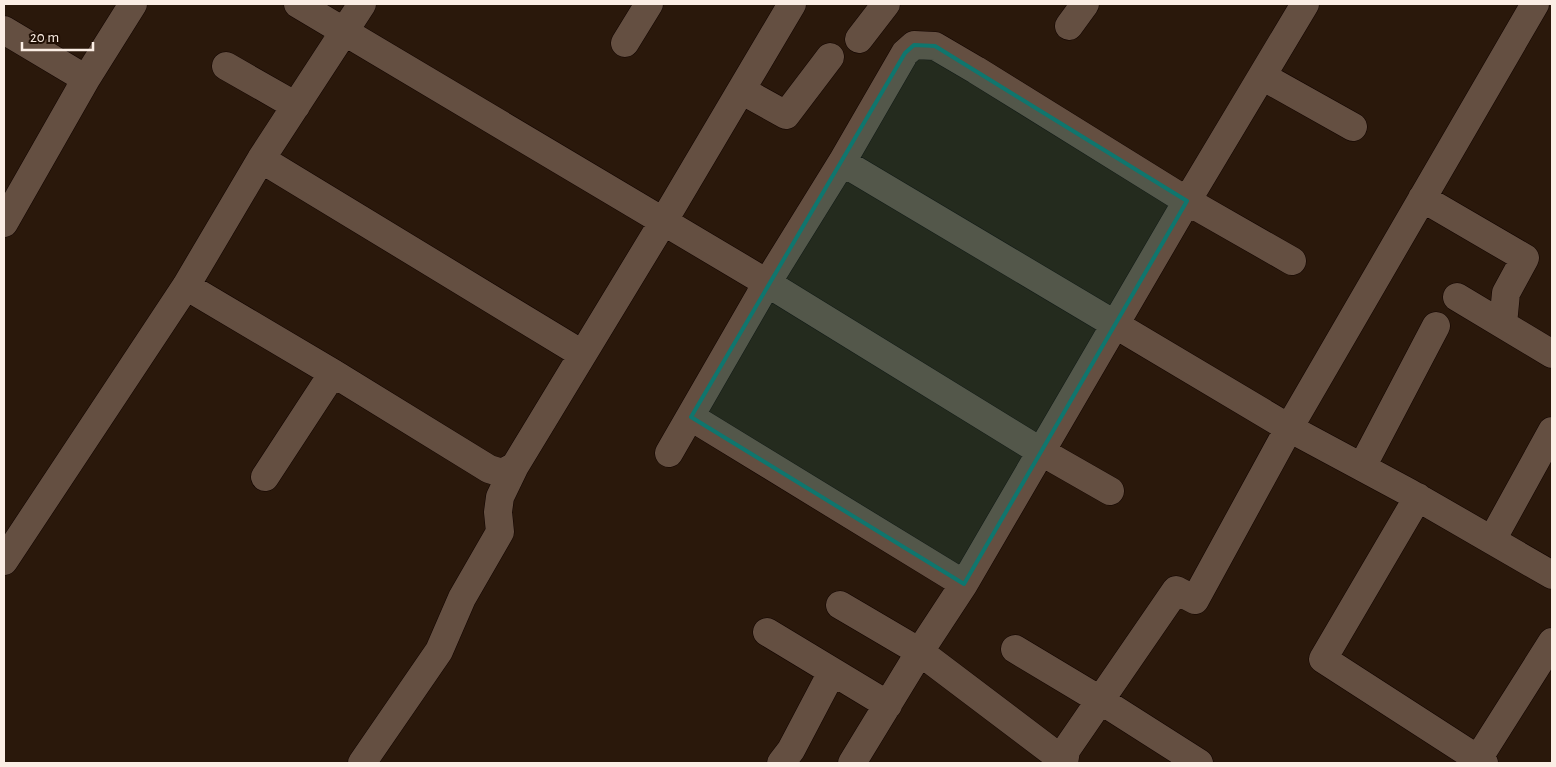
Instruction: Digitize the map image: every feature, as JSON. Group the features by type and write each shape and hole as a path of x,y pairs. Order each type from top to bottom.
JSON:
{"street":[{"path":"4,223 86,79 133,4"},
{"path":"298,4 767,283 1040,451 1110,491"},
{"path":"4,561 186,286 261,159 362,4"},
{"path":"625,42 649,4"},
{"path":"859,39 886,4"},
{"path":"1069,26 1084,4"},
{"path":"852,763 964,584 1040,451 1116,326 1187,201 1305,4"},
{"path":"840,605 920,652 1064,762 1066,750 1176,590 1195,600 1289,428 1535,4"},
{"path":"362,763 439,651 462,598 500,532 498,512 500,497 515,466 663,222 788,5"},
{"path":"4,30 86,79"},
{"path":"669,453 767,283 842,162 905,53 914,45 935,46 1187,201 1292,261"},
{"path":"740,90 786,115 830,57"},
{"path":"226,66 296,106"},
{"path":"1262,76 1353,127"},
{"path":"261,159 582,354"},
{"path":"842,162 1289,428 1418,497 1552,574"},
{"path":"1422,198 1526,258 1506,293 1502,324"},
{"path":"186,286 333,373 489,469 502,473 515,466"},
{"path":"1457,297 1552,354"},
{"path":"1362,467 1436,326"},
{"path":"265,477 333,373"},
{"path":"690,417 964,584"},
{"path":"1492,540 1552,431"},
{"path":"1418,497 1323,659 1481,761 1552,642"},
{"path":"767,632 888,705"},
{"path":"1015,649 1199,763"},
{"path":"794,759 832,672"}],"highlighted area":[{"path":"914,45 935,46 1187,201 964,584 691,417 905,53"}]}
